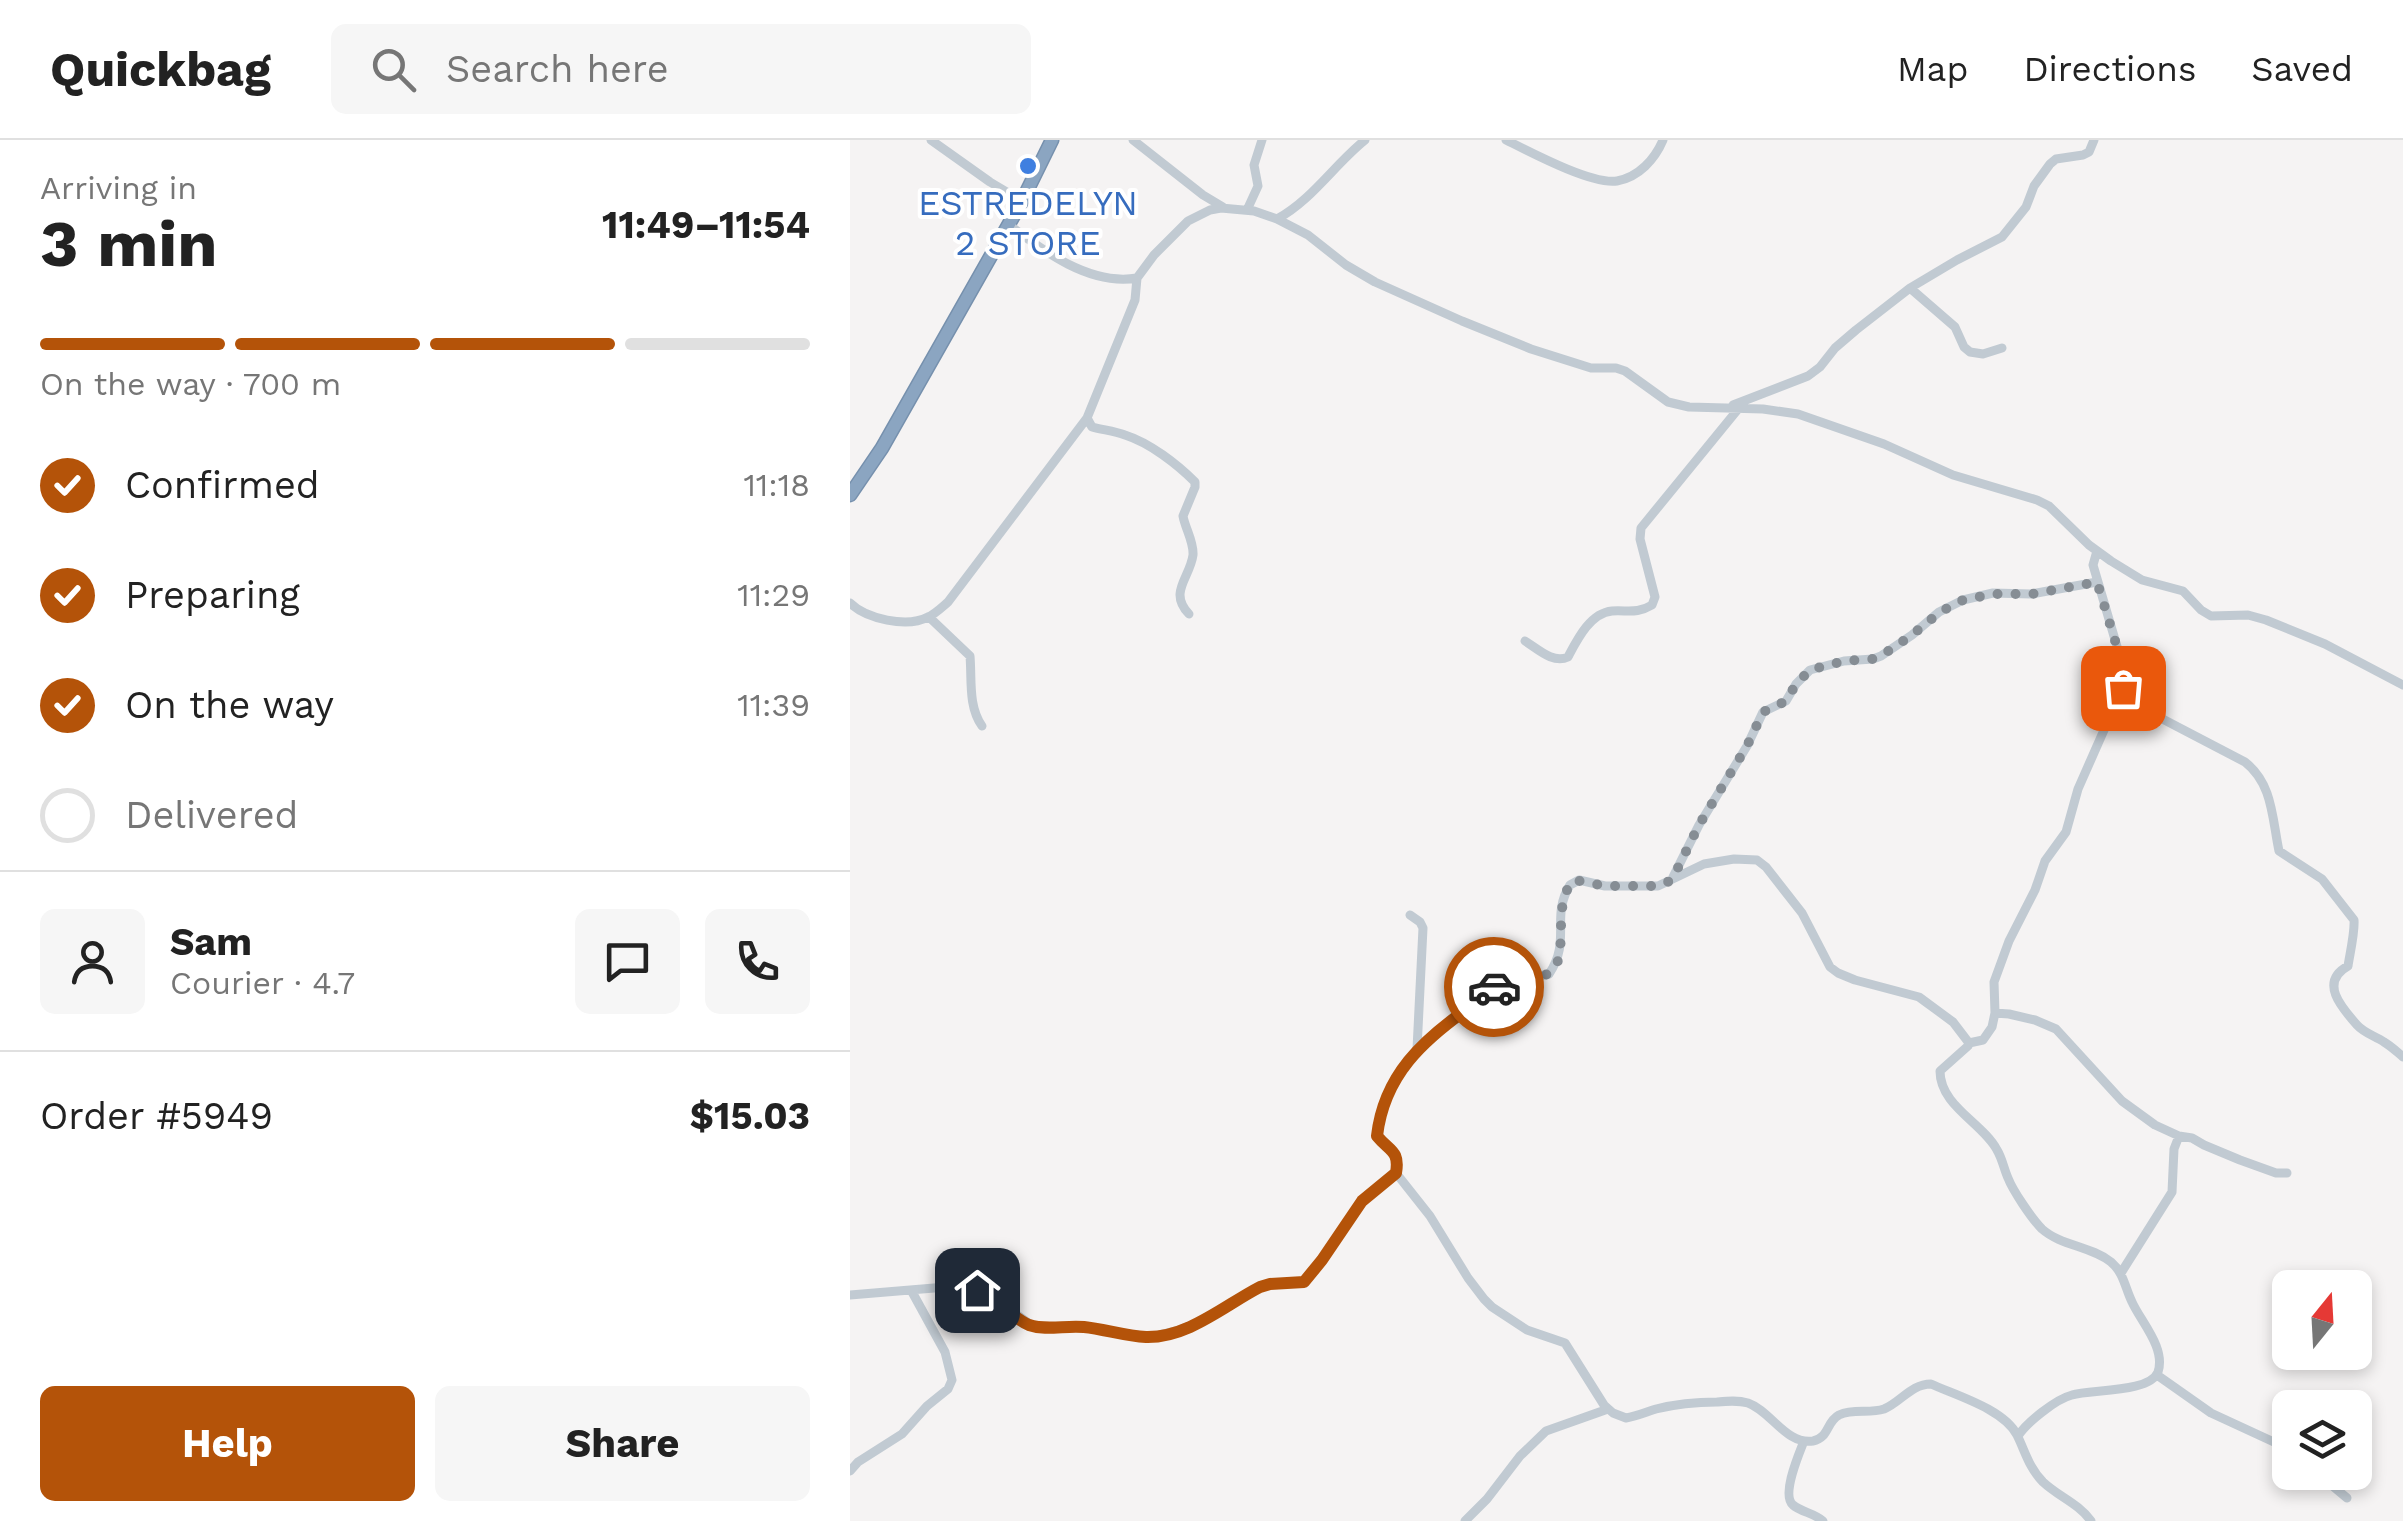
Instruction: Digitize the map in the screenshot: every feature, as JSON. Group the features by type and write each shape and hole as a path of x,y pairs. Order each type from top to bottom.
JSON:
{"highway":[{"path":"850,495 882,448 1022,201 1052,140"}],"street":[{"path":"931,140 1022,201"},
{"path":"1133,140 1225,208"},
{"path":"1247,210 1258,186 1254,165 1262,140"},
{"path":"1277,219 1296,207 1365,140"},
{"path":"1506,140 1584,175 1617,181 1648,165 1663,140"},
{"path":"1726,408 1808,376 1820,368 1835,348 1910,288 2002,237 2026,207 2034,186 2050,164 2056,158 2084,155 2094,140"},
{"path":"850,603 873,618 920,620 948,602 1087,418 1134,300 1137,278 1182,225 1210,210 1225,208 1277,219 1308,235 1362,276 1462,321 1591,368 1625,371 1668,402 1689,407 1798,414 1884,444 1953,475 2037,500 2049,506 2096,551 2142,580 2182,590 2211,616 2248,615 2266,620 2326,644 2403,685"},
{"path":"1008,224 1039,248 1072,265 1100,275 1137,278"},
{"path":"1910,288 1955,328 1970,352 1982,354 2002,348"},
{"path":"1525,642 1564,660 1592,621 1602,614 1637,612 1652,605 1655,597 1640,539 1642,528 1739,408"},
{"path":"1087,418 1092,427 1124,434 1143,444 1195,482 1183,516 1192,556 1180,598 1189,614"},
{"path":"2096,551 2093,565 2121,660 2123,688 2130,702 2256,771 2263,781 2279,851 2328,885 2354,920 2348,966 2336,978 2334,996 2359,1028 2403,1057"},
{"path":"1672,880 1763,712 1786,701 1810,670 1881,656 1940,612 1963,600 1993,594 2032,594 2097,582"},
{"path":"929,617 970,656 975,716 982,726"},
{"path":"2018,1436 2024,1427 2066,1397 2115,1390 2148,1382 2157,1375 2156,1347 2121,1273 2104,1258 2042,1228 2012,1186 1990,1139 1949,1096 1940,1078 1940,1072 1969,1043 1988,1034 1995,1014 1994,982 2008,941 2035,890 2045,861 2066,832 2078,788 2123,688"},
{"path":"850,1295 970,1287 991,1296 1031,1326 1080,1327 1144,1336 1162,1335 1202,1321 1260,1287 1304,1282 1362,1201 1396,1173 1398,1160 1394,1152 1377,1136 1397,1076 1417,1049 1492,988 1549,974 1562,949 1560,917 1566,891 1574,880 1605,886 1658,886 1704,864 1734,858 1756,860 1766,867 1802,914 1825,961 1838,973 1918,997 1953,1022 1969,1043"},
{"path":"1410,915 1423,928 1417,1049"},
{"path":"1995,1014 2035,1020 2056,1029 2122,1101 2154,1125 2276,1173 2287,1173"},
{"path":"2121,1273 2172,1192 2178,1136"},
{"path":"1396,1173 1430,1216 1484,1299 1527,1330 1565,1343 1608,1409 1626,1418 1688,1403 1746,1402 1804,1441 1823,1437 1837,1416 1856,1410 1880,1410 1923,1384 1930,1384 1999,1416 2018,1436 2022,1452 2043,1482 2074,1503 2091,1521"},
{"path":"850,1470 902,1434 948,1390 952,1380 946,1352 911,1290"},
{"path":"2157,1375 2195,1403 2272,1441"},
{"path":"1465,1521 1520,1456 1546,1432 1608,1409"},
{"path":"1804,1441 1790,1482 1790,1499 1794,1506 1823,1521"},
{"path":"2337,1490 2347,1498"}],"way so far":[{"path":"1494,987 1553,970 1562,949 1562,906 1574,880 1605,886 1658,886 1672,880 1763,712 1782,705 1810,670 1881,656 1940,612 1963,600 1993,594 2032,594 2097,582 2121,660 2123,688"}],"place":[{"name":"ESTREDELYN 2 STORE","path":"1028,166"}],"route":[{"path":"977,1290 1031,1326 1070,1326 1150,1337 1202,1321 1260,1287 1304,1282 1362,1201 1396,1173 1398,1160 1394,1152 1377,1136 1397,1076 1417,1049 1494,987"}]}
